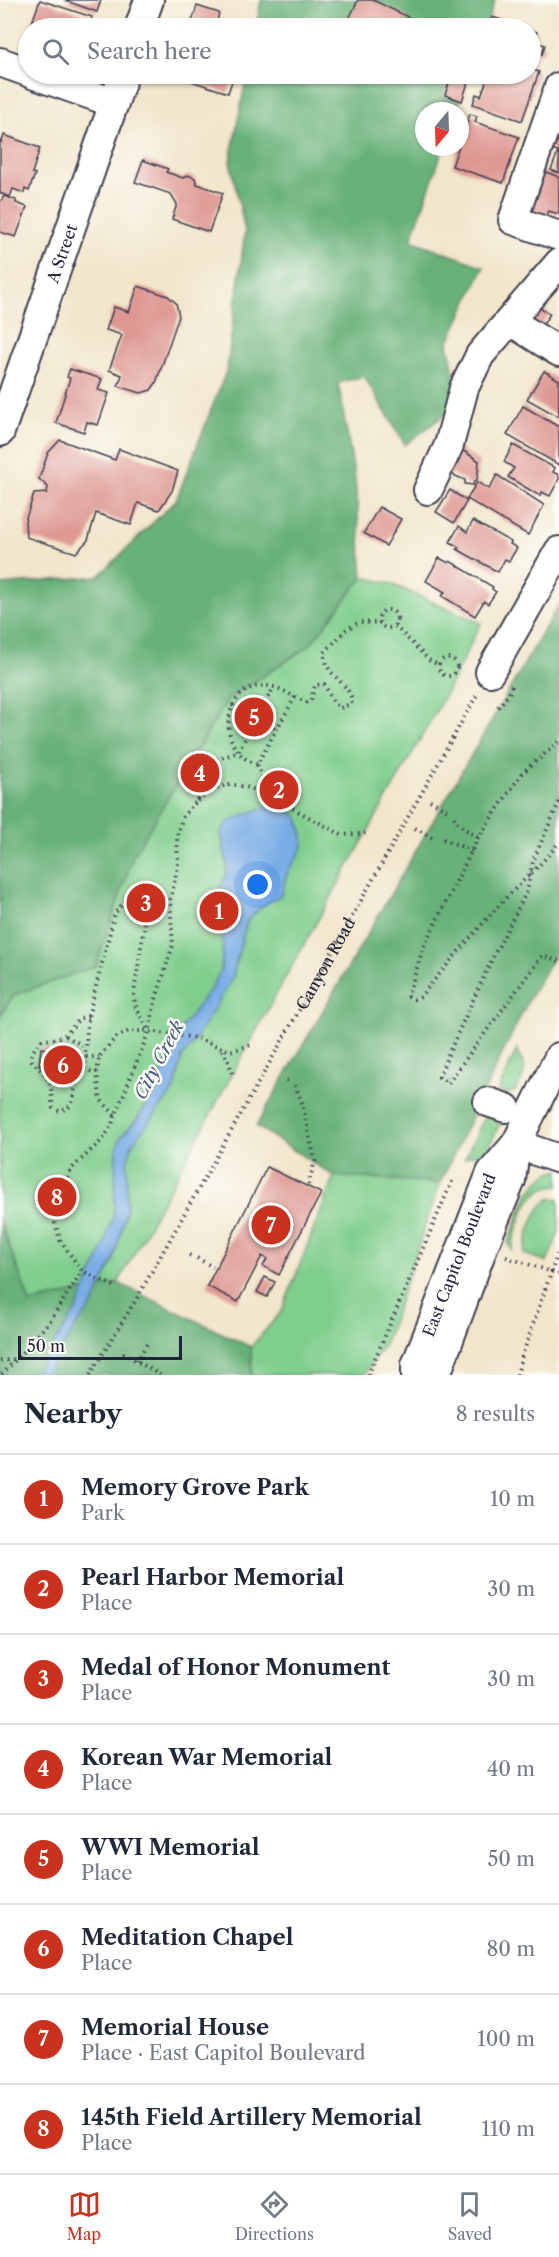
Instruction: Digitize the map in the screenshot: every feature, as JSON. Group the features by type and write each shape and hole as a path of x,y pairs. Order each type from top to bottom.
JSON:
{"street":[{"path":"143,18 149,0"},
{"path":"0,62 18,69"},
{"path":"61,84 114,103"},
{"name":"A Street","path":"0,432 121,84"},
{"path":"559,87 513,220 559,236"},
{"path":"428,490 449,445 464,388 480,355 559,263"},
{"path":"510,321 559,352"},
{"path":"490,672 559,551"},
{"name":"East Capitol Boulevard","path":"417,1375 416,1365 491,1173 516,1144 551,1089 559,1057"},
{"path":"516,1144 559,1159"},
{"name":"East Capitol Boulevard","path":"433,1375 511,1180 516,1144"}],"path":[{"path":"380,622 380,614 389,609 397,614 395,626"},
{"path":"257,764 248,761 238,752 228,731 232,705 244,693 254,687 274,687 307,702 311,700 315,685 324,684 335,705 340,708 351,704 350,693 328,667 324,653 346,630 359,622 380,622 387,628 395,626"},
{"path":"395,626 429,660 438,665 440,672 447,676 454,674 458,666 451,657 442,659 438,665"},
{"name":"Canyon Road","path":"90,1375 147,1280 490,672"},
{"path":"196,802 201,791 196,769 238,752 274,687"},
{"path":"268,795 257,764 295,697"},
{"path":"232,705 247,711 253,708 257,718 277,729"},
{"path":"247,711 248,720 257,718"},
{"path":"559,742 522,773 478,838 424,946 408,996 414,999 420,997 516,887 545,862 559,842"},
{"path":"114,1286 82,1271 60,1240 55,1223 59,1198 71,1169 101,1141 110,1129 148,1031 173,945 170,900 178,867 177,836 183,816 210,790 230,784 246,786 268,795 342,835 368,833"},
{"path":"430,800 448,811"},
{"path":"559,802 533,861 527,891 487,969 440,1077 448,1083 542,956 559,961"},
{"path":"454,817 458,824 478,838"},
{"path":"415,828 432,838"},
{"path":"443,839 472,851"},
{"path":"48,1078 53,1108 58,1112 67,1109 72,1104 76,1083 84,1070 87,1057 88,1017 115,913 121,906 135,905 144,916 134,994 135,1005 148,1031"},
{"path":"76,1083 48,1078 32,1064 31,1057 34,1048 42,1040 59,1039 66,1036 80,1018 88,1017"},
{"path":"115,1115 100,1099 97,1072 99,1058 115,1038 129,1031 148,1031 196,1038 230,1051 251,1045"},
{"path":"66,1036 87,1048"},
{"path":"221,1049 229,1062 233,1077"},
{"path":"87,1057 99,1058"},
{"path":"84,1070 97,1072"},
{"path":"291,1082 303,1103 315,1161 308,1185"},
{"path":"368,1375 453,1179"},
{"path":"482,1250 559,1274"},
{"path":"517,1375 559,1250"},
{"path":"193,1257 213,1267"},
{"path":"2,1375 50,1321 82,1271"},
{"path":"137,1361 147,1344"},
{"path":"123,1353 160,1375"},
{"path":"0,1361 16,1359"}],"green space":[{"path":"261,0 495,0 489,18 258,18"},
{"path":"245,84 465,84 459,102 415,102 415,156 441,156 411,240 484,267 448,343 460,403 405,445 364,376 338,383 355,478 363,577 309,646 228,699 133,856 96,966 14,995 0,1016 0,585 99,576 176,500 227,369 245,231 230,161"},
{"path":"363,577 389,583 481,623 448,690 279,989 118,1283 30,1303 0,1221 0,1016 14,995 96,966 133,856 228,699 309,646"},
{"path":"559,604 559,947 528,1001 440,1183 334,1176 256,1126"},
{"path":"517,1049 524,1066 522,1077 515,1091 508,1094 498,1091"},
{"path":"487,1112 496,1116 500,1123 486,1153 465,1158"},
{"path":"559,1169 559,1186 539,1191 525,1208 520,1218 512,1250 508,1243 526,1199 539,1180"},
{"path":"334,1176 440,1183 385,1343 364,1375 252,1375 251,1347 282,1311"},
{"path":"552,1198 559,1199 559,1232 547,1262 524,1254 529,1230 536,1214"},
{"path":"0,1221 30,1303 118,1283 251,1347 252,1375 0,1375"}],"water":[{"path":"274,803 297,816 303,839 302,849 288,871 281,895 261,907 247,921 232,979 194,1042 182,1057 175,1089 132,1144 127,1162 127,1208 114,1259 93,1304 74,1329 46,1375 34,1375 77,1309 103,1249 114,1214 116,1152 120,1138 137,1119 160,1084 164,1066 177,1034 210,990 221,970 223,944 214,907 215,899 226,876 227,863 221,834 227,822"}],"building":[{"path":"40,0 92,17 92,18 34,18"},
{"path":"64,0 101,0 97,12"},
{"path":"358,0 373,0 408,17 407,18 349,18"},
{"path":"197,6 219,13 218,18 193,18"},
{"path":"541,44 545,45 541,54"},
{"path":"200,84 231,84 228,93"},
{"path":"449,84 468,84 462,101 445,95"},
{"path":"485,84 535,84 522,121 473,104 476,94 481,96"},
{"path":"470,114 477,116 475,122 519,137 503,183 452,166 455,156 469,156"},
{"path":"4,135 40,148 29,191 25,189 24,193 13,189 10,197 0,193 0,141 2,142"},
{"path":"549,138 559,142 559,173 551,170 558,152 545,148"},
{"path":"143,160 168,169 166,172 183,178 188,175 195,178 197,184 223,193 209,232 172,219 177,204 171,194 135,182"},
{"path":"541,170 559,177 559,214 548,211 545,217 527,211"},
{"path":"4,196 27,207 16,237 0,232 0,202"},
{"path":"138,286 168,296 176,303 179,316 156,383 151,390 141,393 118,386 122,375 109,370 122,335 106,330 114,307 129,312"},
{"path":"537,306 550,314 537,333 524,325"},
{"path":"70,369 102,379 98,390 109,393 98,425 87,422 84,432 56,423 70,378 67,377"},
{"path":"544,371 559,380 559,417 527,399"},
{"path":"523,406 559,427 559,465 507,435"},
{"path":"60,440 115,460 119,449 178,471 172,491 159,510 138,503 131,525 96,513 88,540 76,553 26,537 25,521 34,494 47,493 48,487 39,479 48,453"},
{"path":"513,445 555,468 553,472 559,475 559,479 550,496 542,492 540,496 508,477 514,468 504,462"},
{"path":"459,448 479,461 477,480 473,485 465,484 465,480 446,472"},
{"path":"497,475 544,505 528,535 467,499 477,482 489,489"},
{"path":"450,490 467,501 454,523 436,512"},
{"path":"379,507 401,519 386,546 364,533"},
{"path":"473,521 511,542 510,544 517,548 509,561 505,559 498,572 457,549 459,547 450,542 459,526 467,532"},
{"path":"439,558 449,563 450,561 493,587 492,589 496,592 488,604 484,601 475,616 442,596 445,592 426,581"},
{"path":"41,1048 70,1052 67,1069 39,1065"},
{"path":"267,1167 321,1193 279,1275 263,1266 267,1259 262,1256 238,1302 207,1286"},
{"path":"265,1277 275,1282 267,1297 257,1292"}],"place":[{"name":"WWI Memorial","path":"254,717"},
{"name":"Korean War Memorial","path":"200,773"},
{"name":"Pearl Harbor Memorial","path":"279,790"},
{"name":"Medal of Honor Monument","path":"146,903"},
{"name":"Memory Grove Park","path":"219,911"},
{"name":"Meditation Chapel","path":"63,1065"},
{"name":"145th Field Artillery Memorial","path":"57,1197"},
{"name":"Memorial House","path":"271,1225"}],"water label":[{"name":"City Creek","path":"159,1060"}]}
